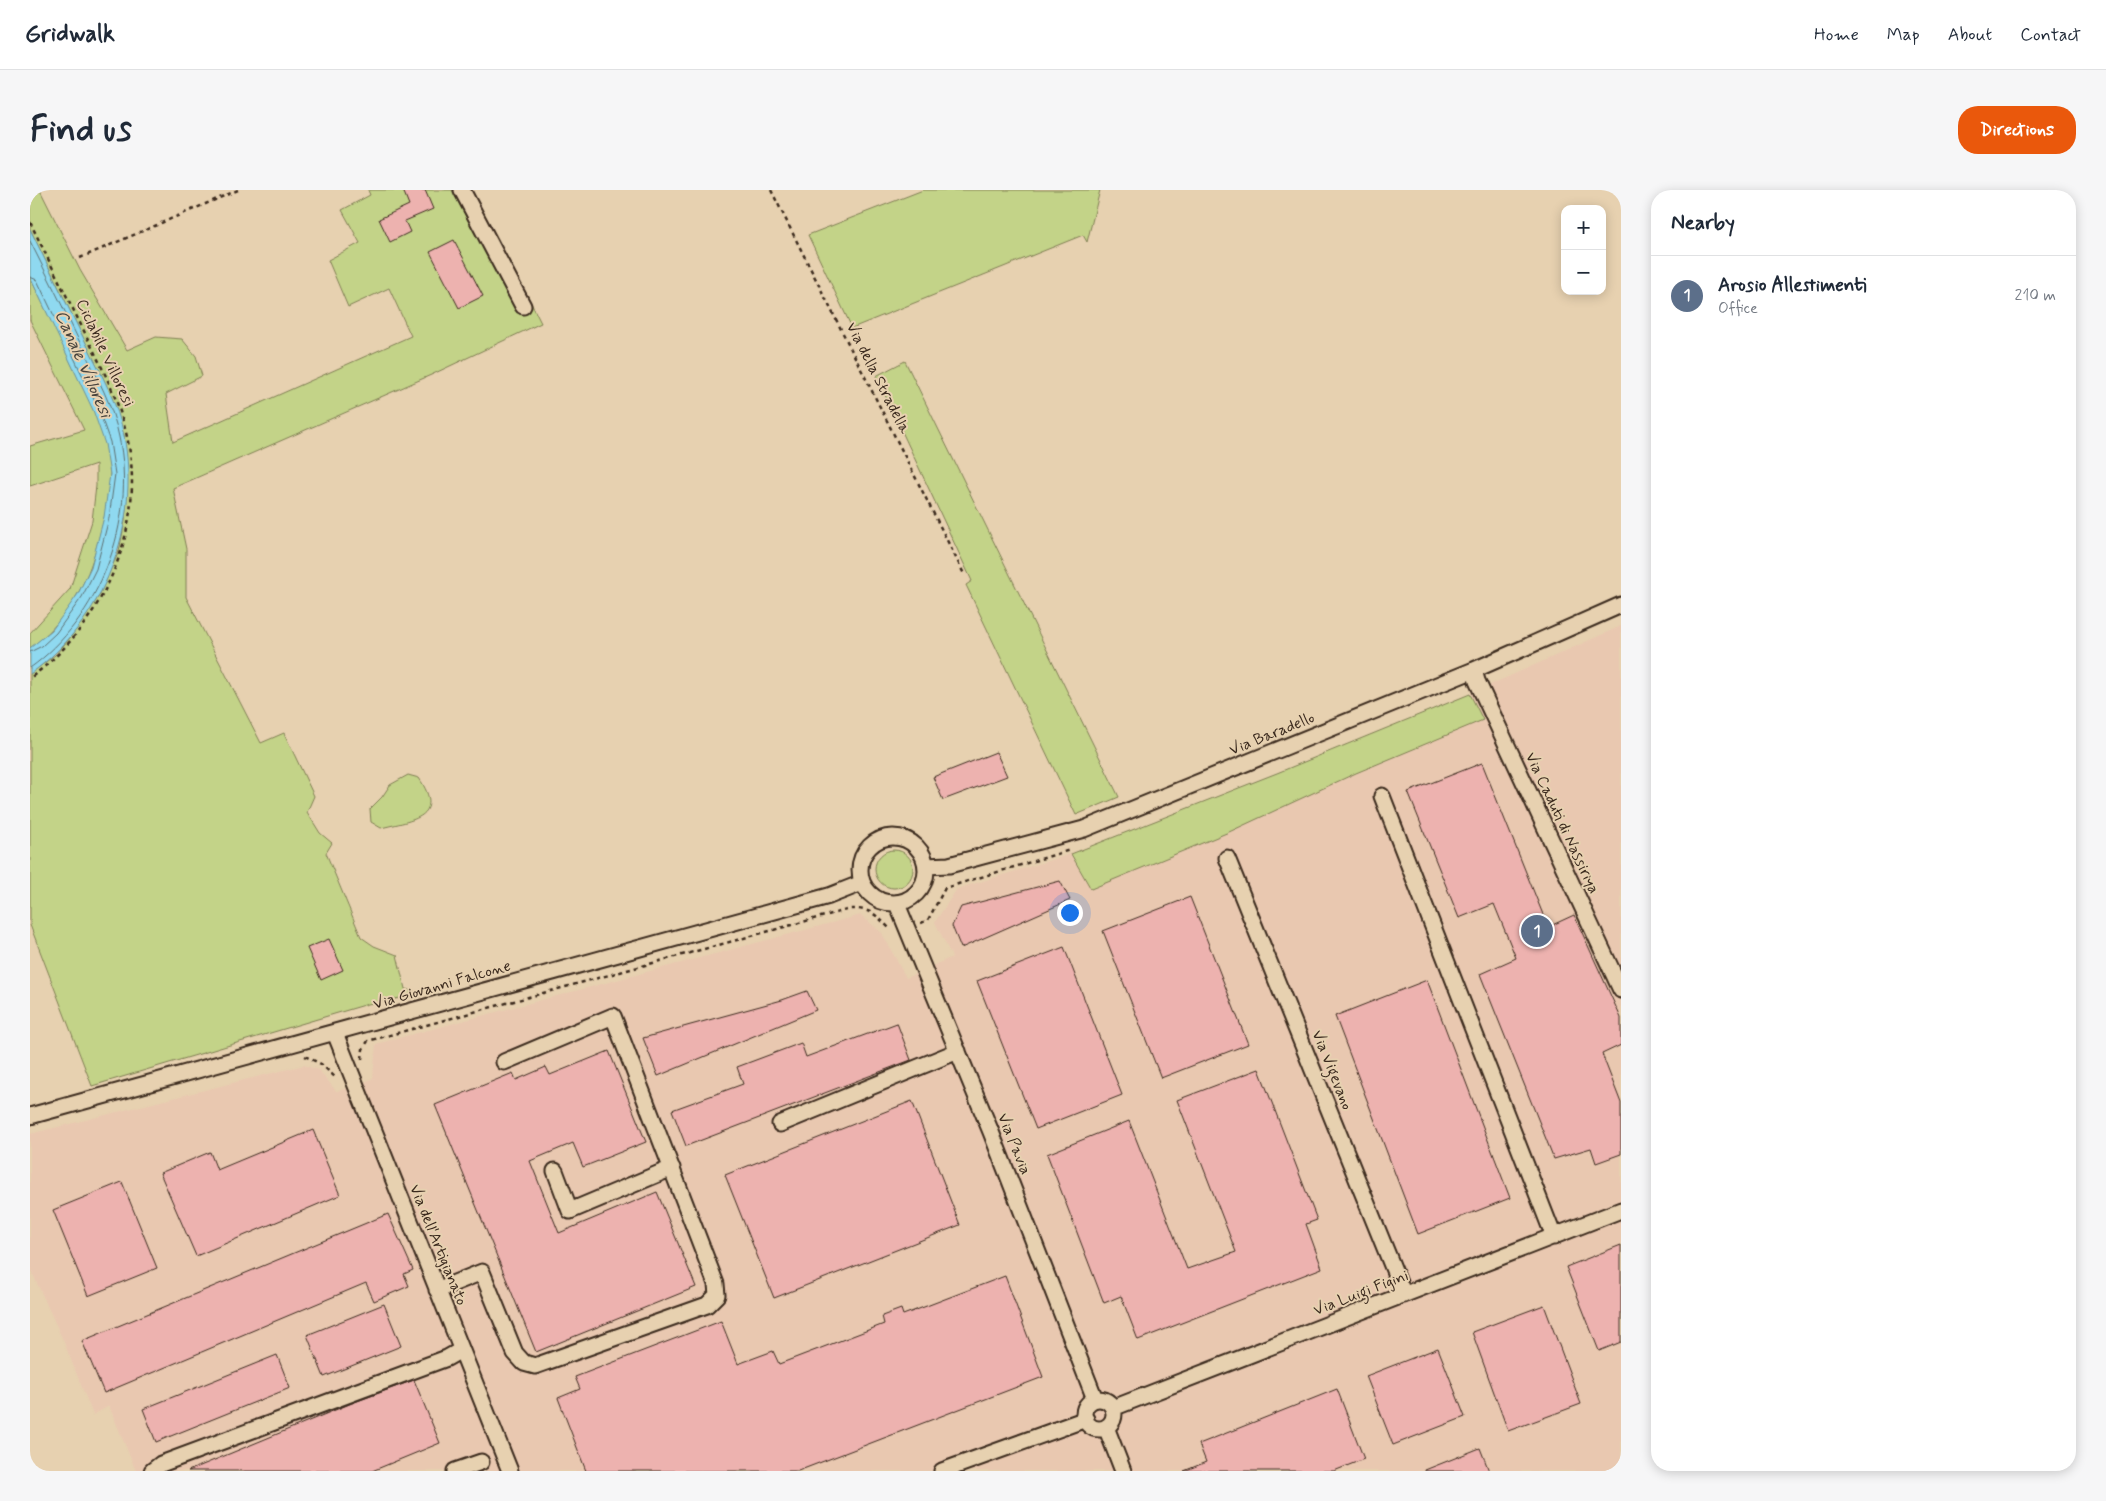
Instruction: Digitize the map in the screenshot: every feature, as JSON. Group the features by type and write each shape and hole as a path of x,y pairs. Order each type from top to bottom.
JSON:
{"street":[{"path":"462,190 523,306"},
{"name":"Via Baradello","path":"926,866 949,865 1084,829 1474,670 1621,605"},
{"name":"Via Caduti di Nassiriya","path":"1474,670 1477,681 1621,990"},
{"path":"1382,796 1554,1238"},
{"path":"884,838 901,838 916,846 923,855 926,866 926,877 916,895 907,901 897,904 886,903 876,899 862,884 859,872 861,861 866,851 874,843 884,838"},
{"name":"Via Vigevano","path":"1227,858 1404,1295"},
{"name":"Via Giovanni Falcone","path":"30,1116 829,896 862,884"},
{"name":"Via Pavia","path":"897,904 958,1051 1095,1399"},
{"path":"437,1290 482,1272 515,1353 524,1363 535,1366 707,1305 717,1295 716,1284 614,1016 504,1062"},
{"name":"Via dell'Artigianato","path":"335,1033 510,1471"},
{"path":"780,1124 958,1051"},
{"path":"555,1171 570,1210 672,1168"},
{"name":"Via Luigi Figini","path":"1113,1408 1554,1238 1621,1210"},
{"path":"152,1471 161,1464 447,1358 462,1350"},
{"path":"1095,1399 1109,1402 1113,1408 1112,1422 1106,1427 1098,1428 1090,1425 1086,1419 1085,1411 1088,1404 1095,1399"},
{"path":"942,1471 1086,1419"},
{"path":"1106,1427 1123,1471"},
{"path":"455,1471 481,1462"}],"path":[{"path":"80,258 238,190"},
{"name":"Via della Stradella","path":"771,190 965,576"},
{"name":"Ciclabile Villoresi","path":"30,222 118,404 128,446 131,494 122,551 100,601 74,638 56,657 30,678"},
{"path":"928,920 944,888"},
{"path":"299,1057 307,1056 321,1064 339,1082 362,1074 363,1049 368,1041 850,909 862,908 875,913 892,930 908,928"}],"shaded area":[{"path":"1621,626 1621,1471 136,1471 109,1406 93,1415 63,1340 30,1268 30,1134 304,1065 319,1070 336,1091 355,1087 373,1078 376,1044 861,915 882,933 906,978 952,957 935,922 957,889 1071,854 1091,888 1483,720 1470,694"}],"green space":[{"path":"30,190 40,190 80,270 127,350 156,337 182,339 196,356 202,376 166,394 173,442 411,336 389,288 348,307 328,260 360,243 342,210 370,195 368,190 452,190 515,308 530,301 541,323 431,375 173,488 186,549 186,597 261,743 284,733 314,796 307,812 320,833 332,843 326,853 361,937 374,946 397,955 405,989 422,994 368,1004 92,1086 30,925 30,674 55,655 70,638 99,596 119,551 125,521 127,465 124,436 106,384 30,229"},
{"path":"923,190 1100,190 1087,242 1083,235 852,328 808,235"},
{"path":"30,277 96,417 106,445 110,474 109,494 103,523 91,566 85,580 62,618 30,648 30,633 70,589 92,521 96,486 96,464 30,486 30,446 84,430 30,320"},
{"path":"905,361 1119,797 1076,815 966,585 972,581 876,376"},
{"path":"1470,694 1483,720 1356,773 1229,832 1091,889 1071,854 1277,773"},
{"path":"408,775 419,778 429,802 427,809 422,815 414,819 381,828 371,822 370,809 382,797 390,785"},
{"path":"894,850 908,855 913,869 908,883 894,888 880,883 875,869 880,855"}],"water":[{"name":"Canale Villoresi","path":"30,229 113,401 124,436 128,470 127,504 121,537 111,569 97,599 78,627 56,652 30,674 30,648 52,630 78,594 91,567 104,517 110,474 105,444 93,410 30,277"}],"building":[{"path":"403,190 425,190 433,209 405,221 410,232 390,242 379,219 409,205"},
{"path":"454,240 483,296 459,308 430,252"},
{"path":"996,752 1007,776 943,800 933,777"},
{"path":"1482,763 1548,927 1574,915 1621,1018 1621,1045 1602,1054 1621,1103 1621,1154 1596,1163 1591,1148 1554,1159 1480,974 1516,958 1494,904 1459,918 1408,792"},
{"path":"1060,881 1070,900 961,948 952,926 961,907"},
{"path":"1190,897 1248,1044 1161,1078 1103,931"},
{"path":"329,939 343,970 321,980 307,948"},
{"path":"1064,947 1122,1095 1036,1129 977,981"},
{"path":"1427,980 1510,1198 1418,1234 1335,1016"},
{"path":"807,991 816,1010 658,1076 643,1038 782,1000"},
{"path":"897,1023 911,1060 686,1146 672,1110 743,1084 737,1067 801,1043 806,1057"},
{"path":"609,1051 646,1142 583,1167 573,1143 530,1161 559,1233 657,1192 696,1287 536,1352 435,1105 513,1073 516,1080 546,1067 550,1075"},
{"path":"1259,1069 1317,1220 1306,1224 1322,1268 1138,1340 1121,1296 1104,1303 1047,1154 1129,1121 1187,1269 1236,1252 1177,1100"},
{"path":"912,1101 960,1225 774,1298 725,1175"},
{"path":"313,1130 340,1195 196,1256 160,1173 210,1152 217,1170"},
{"path":"122,1182 157,1268 88,1296 53,1210"},
{"path":"388,1214 413,1270 404,1274 409,1286 374,1301 366,1283 104,1393 82,1341"},
{"path":"1621,1245 1621,1342 1599,1351 1566,1267"},
{"path":"1005,1276 1043,1377 798,1471 586,1471 558,1398 580,1389 575,1377 721,1321 738,1364 773,1351 779,1364 884,1324 882,1316 901,1309 903,1315"},
{"path":"384,1304 401,1346 324,1377 307,1335"},
{"path":"1544,1305 1581,1404 1508,1431 1472,1332"},
{"path":"1438,1348 1465,1417 1393,1445 1366,1376"},
{"path":"277,1355 290,1388 156,1442 143,1409"},
{"path":"414,1380 440,1443 372,1471 188,1471 352,1403"},
{"path":"1337,1389 1364,1459 1334,1471 1184,1471 1206,1462 1199,1444"},
{"path":"1480,1448 1489,1471 1425,1471 1425,1470"}],"place":[{"name":"Arosio Allestimenti","path":"1537,931"}]}
